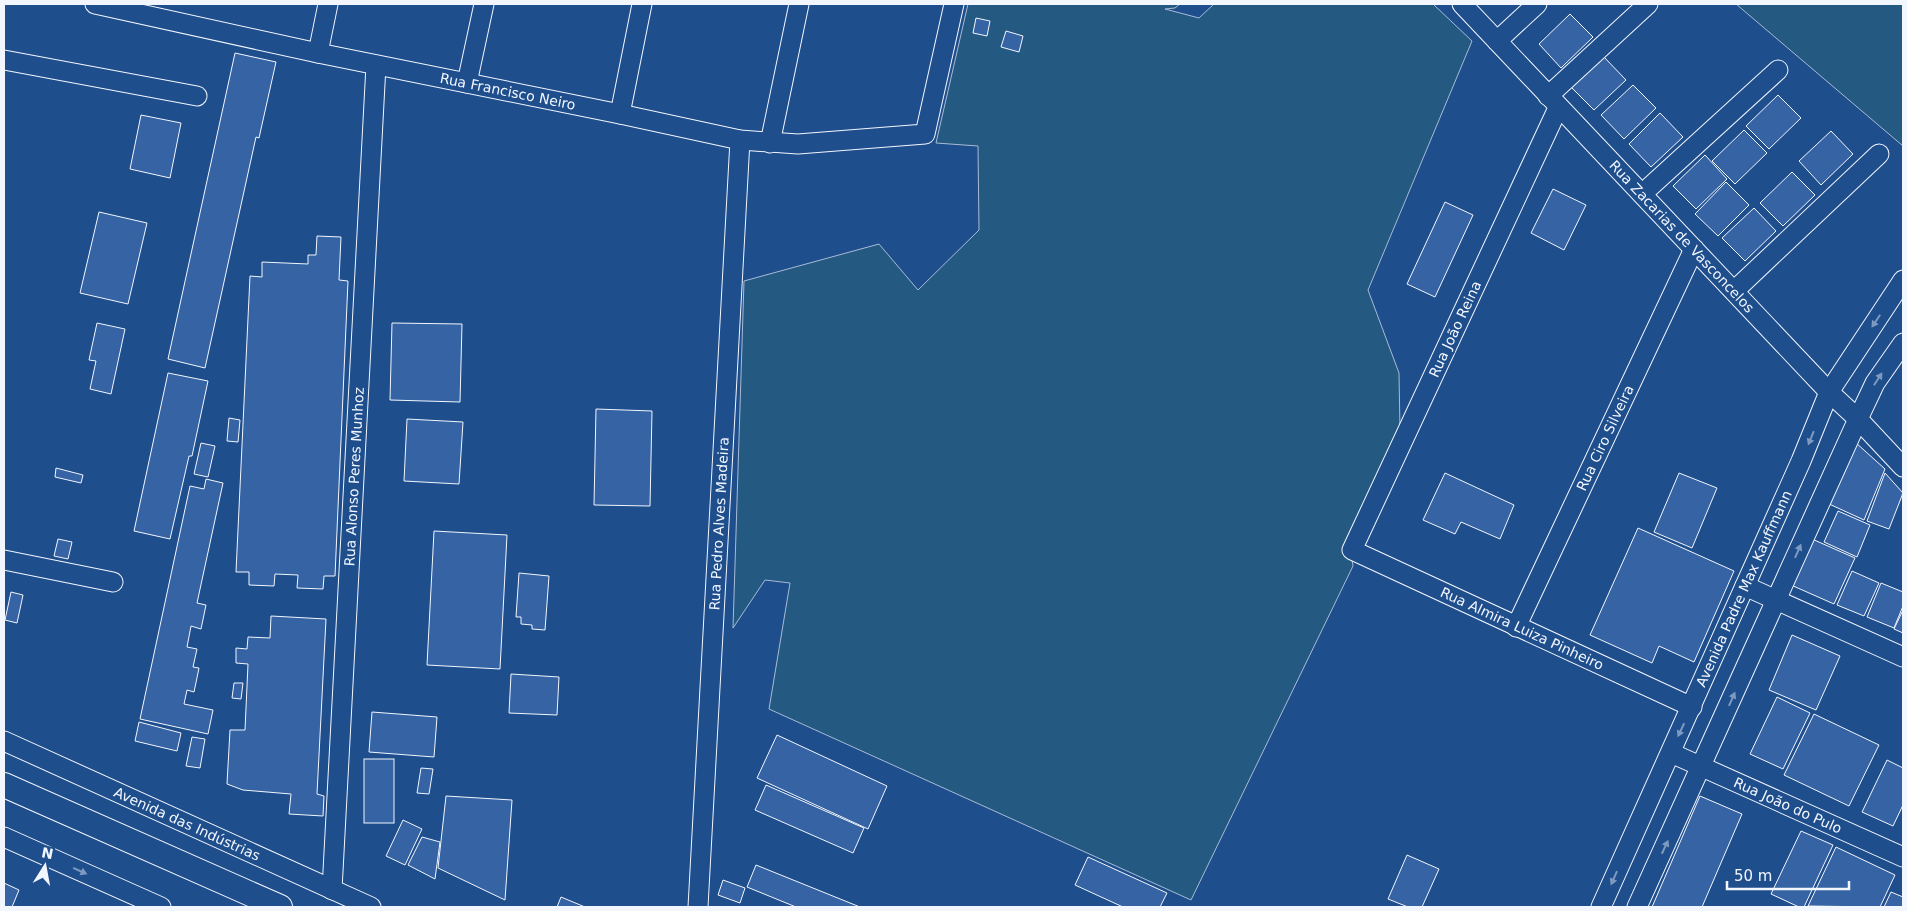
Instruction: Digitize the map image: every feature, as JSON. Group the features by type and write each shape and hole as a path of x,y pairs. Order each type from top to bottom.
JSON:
{"main road":[{"path":"4,785 280,907"}],"street":[{"name":"Rua Francisco Neiro","path":"95,4 166,12 318,53 740,140 798,144 925,134 954,4"},
{"path":"318,53 328,4"},
{"path":"467,83 484,4"},
{"path":"620,114 642,4"},
{"path":"770,143 799,4"},
{"name":"Rua Zacarias de Vasconcelos","path":"1462,4 1829,392 1858,419 1903,467"},
{"path":"1497,41 1537,4"},
{"path":"1553,102 1648,4"},
{"path":"4,60 197,96"},
{"name":"Rua Alonso Peres Munhoz","path":"332,890 376,65"},
{"path":"1642,194 1778,70"},
{"name":"Rua João Reina","path":"1352,550 1553,102"},
{"name":"Rua Pedro Alves Madeira","path":"698,907 740,140"},
{"path":"1734,291 1879,154"},
{"name":"Rua Ciro Silveira","path":"1516,627 1694,249"},
{"name":"Avenida Padre Max Kauffmann","path":"1601,907 1801,461 1829,392 1903,280"},
{"path":"1637,907 1702,768 1858,419 1875,383 1903,343"},
{"name":"Rua Almira Luiza Pinheiro","path":"1352,550 1692,707"},
{"path":"4,560 113,582"},
{"path":"1745,586 1903,657"},
{"name":"Avenida das Indústrias","path":"4,741 371,907"},
{"name":"Rua João do Pulo","path":"1670,754 1903,857"},
{"path":"4,837 162,907"}],"shaded area":[{"path":"968,4 1180,4 1175,8 1165,9 1199,18 1214,4 1433,4 1472,41 1368,290 1399,373 1400,431 1348,536 1353,566 1191,900 769,709 790,583 765,580 733,628 744,281 879,244 918,290 979,230 978,146 936,143"},
{"path":"1736,4 1903,4 1903,146"}],"building":[{"path":"1570,14 1593,37 1561,68 1539,44"},
{"path":"976,18 990,21 987,36 973,33"},
{"path":"1006,31 1023,36 1019,52 1001,47"},
{"path":"235,53 276,62 259,138 256,137 205,368 168,359"},
{"path":"1603,56 1626,80 1594,110 1571,87"},
{"path":"1633,85 1656,108 1624,139 1601,115"},
{"path":"1778,95 1801,118 1769,149 1746,126"},
{"path":"1660,113 1683,137 1651,167 1629,144"},
{"path":"141,115 181,123 170,178 130,169"},
{"path":"1744,130 1767,153 1735,184 1712,161"},
{"path":"1831,131 1853,154 1821,185 1799,161"},
{"path":"1705,155 1727,179 1696,209 1673,186"},
{"path":"1792,172 1815,195 1783,226 1760,203"},
{"path":"1726,182 1749,205 1718,236 1695,214"},
{"path":"1553,189 1586,205 1564,250 1531,233"},
{"path":"1445,202 1473,215 1435,297 1407,284"},
{"path":"1754,208 1776,231 1745,261 1722,238"},
{"path":"99,212 147,223 128,304 80,293"},
{"path":"317,236 341,237 339,280 348,281 335,576 324,576 323,589 297,588 298,575 275,574 274,586 249,585 249,572 236,572 250,276 262,277 262,262 308,264 308,255 316,255"},
{"path":"97,323 125,329 111,394 90,389 96,361 89,360"},
{"path":"392,323 462,324 460,402 390,400"},
{"path":"168,373 208,381 192,456 189,456 170,539 134,531"},
{"path":"596,409 652,411 650,506 594,505"},
{"path":"229,418 240,420 238,442 227,441"},
{"path":"407,419 463,422 459,484 404,481"},
{"path":"1855,442 1885,469 1864,520 1827,503"},
{"path":"201,443 215,446 208,477 194,474"},
{"path":"56,468 83,475 81,483 55,477"},
{"path":"1445,473 1514,505 1500,539 1461,522 1455,534 1423,520"},
{"path":"1679,473 1717,488 1692,548 1654,532"},
{"path":"1885,473 1903,493 1889,529 1867,521"},
{"path":"206,479 223,483 197,603 206,605 201,629 191,626 187,647 197,649 193,667 199,668 194,692 187,690 184,704 213,710 208,734 140,719 190,486 204,489"},
{"path":"1838,511 1870,525 1857,557 1824,542"},
{"path":"1638,528 1734,571 1694,662 1659,646 1652,663 1590,635"},
{"path":"434,531 507,535 500,669 427,665"},
{"path":"58,539 72,542 68,559 54,556"},
{"path":"1812,539 1855,558 1834,604 1791,585"},
{"path":"1852,571 1879,583 1864,616 1837,605"},
{"path":"519,573 549,576 545,630 532,629 532,625 521,624 521,617 516,617"},
{"path":"1881,583 1903,592 1903,606 1894,628 1867,617"},
{"path":"11,592 23,595 17,623 5,620"},
{"path":"1903,610 1903,633 1894,629"},
{"path":"271,616 326,619 317,794 324,796 323,816 289,814 291,794 243,790 227,784 230,730 245,730 248,664 236,663 236,648 247,649 248,637 270,638"},
{"path":"1792,635 1840,656 1816,710 1769,690"},
{"path":"511,674 559,677 557,715 509,713"},
{"path":"234,683 243,683 241,699 232,698"},
{"path":"1777,697 1810,713 1783,769 1750,754"},
{"path":"372,712 437,717 434,757 369,752"},
{"path":"1814,714 1879,745 1849,806 1784,775"},
{"path":"139,722 181,733 177,751 135,741"},
{"path":"777,735 887,786 868,829 757,778"},
{"path":"192,737 205,739 200,768 186,766"},
{"path":"364,759 394,759 394,823 364,823"},
{"path":"1887,760 1903,768 1903,805 1893,826 1862,812"},
{"path":"421,768 433,769 429,794 417,793"},
{"path":"766,785 864,828 853,853 755,810"},
{"path":"446,796 512,800 505,900 438,868"},
{"path":"1700,796 1742,814 1702,907 1652,907"},
{"path":"403,820 422,829 405,865 386,856"},
{"path":"1801,831 1833,845 1804,907 1799,907 1771,894"},
{"path":"422,837 440,842 435,879 408,865"},
{"path":"1836,847 1895,875 1880,907 1808,906"},
{"path":"1407,855 1439,869 1422,907 1408,907 1388,899"},
{"path":"1088,857 1167,893 1160,907 1123,907 1075,885"},
{"path":"756,865 860,907 796,907 747,887"},
{"path":"723,880 745,888 740,903 718,895"},
{"path":"4,883 19,890 12,907 4,907"},
{"path":"1891,892 1903,897 1903,907 1884,907"},
{"path":"561,897 585,907 557,907"}]}
